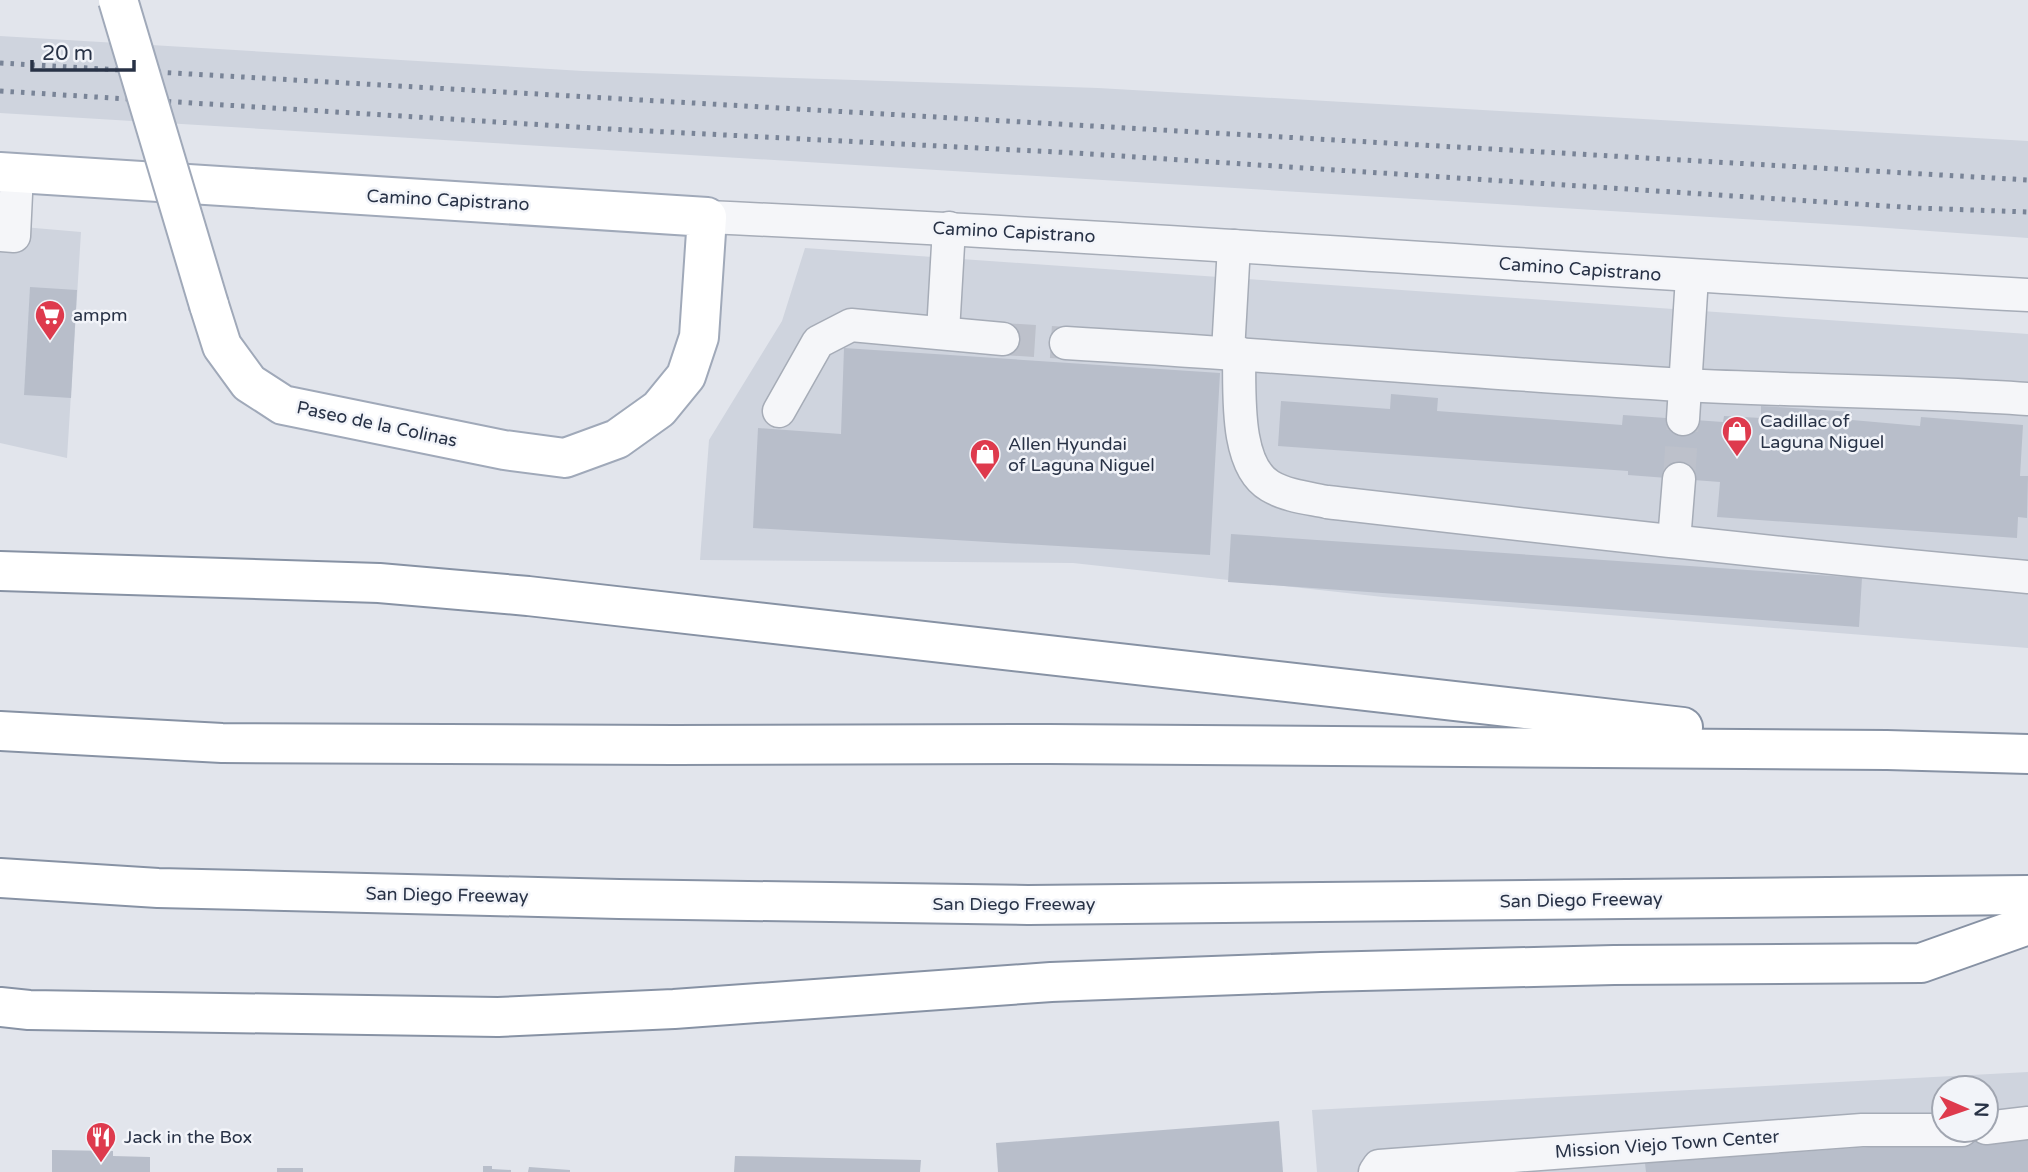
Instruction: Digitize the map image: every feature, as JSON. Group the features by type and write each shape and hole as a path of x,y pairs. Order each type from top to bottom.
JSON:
{"main road":[{"name":"Paseo de la Colinas","path":"118,0 222,346 249,383 283,405 504,450 565,458 617,439 659,409 686,376 699,337 707,217"},
{"name":"Camino Capistrano","path":"8,173 707,217"},
{"path":"0,571 379,583 528,596 1886,750"},
{"path":"0,732 222,743 1050,744 1886,750 2028,754"},
{"name":"San Diego Freeway","path":"0,878 158,888 632,900 1028,905 2028,895"},
{"path":"0,1007 29,1010 498,1017 674,1009 1051,982 1227,975 1600,966 1920,963 2028,925"}],"street":[{"path":"0,235 13,236 8,173"},
{"name":"Camino Capistrano","path":"707,217 949,228 2028,295"},
{"path":"943,332 949,228"},
{"path":"1234,246 1234,353 1246,449 1255,474 1269,485 1290,495 1327,502 1866,563 2028,577"},
{"path":"1682,419 1692,276"},
{"path":"779,411 818,342 852,325 1003,339"},
{"path":"1066,343 1685,385 1952,393 2028,399"},
{"path":"1674,541 1679,479"},
{"path":"2000,1127 2028,1124"},
{"name":"Mission Viejo Town Center","path":"1376,1172 1379,1166 1861,1130 1930,1130"}],"shaded area":[{"path":"0,36 583,71 1098,88 2028,141 2028,238 0,113"},
{"path":"0,225 81,232 67,458 0,443"},
{"path":"805,248 2028,334 2028,648 1383,597 1073,563 700,560 709,440 782,321"},
{"path":"2028,1072 2028,1172 1317,1172 1312,1110 1930,1077 1930,1144 2000,1144 2000,1074 1990,1074"}],"building":[{"name":"ampm","path":"30,287 77,290 71,398 24,395"},
{"name":"Allen Hyundai of Laguna Niguel","path":"844,348 1220,373 1210,555 753,528 758,428 841,434"},
{"name":"Cadillac of Laguna Niguel","path":"1391,394 1438,398 1437,411 1622,425 1623,415 1723,422 1724,416 1761,418 1761,406 1852,412 1852,420 1920,426 1921,417 2023,425 2020,476 2028,476 2027,518 2018,517 2017,538 1717,517 1720,482 1628,475 1628,471 1278,446 1281,401 1390,409"},
{"path":"1231,534 1862,578 1859,627 1228,582"},
{"path":"1279,1121 1283,1172 998,1172 996,1143"},
{"path":"2028,1136 2028,1172 1646,1172 1645,1163 1930,1143 2000,1144 2000,1138"},
{"name":"Jack in the Box","path":"52,1150 113,1151 113,1156 150,1157 150,1172 52,1172"},
{"path":"735,1156 921,1160 920,1172 734,1172"},
{"path":"483,1166 511,1170 511,1172 483,1172"},
{"path":"529,1167 570,1170 570,1172 528,1172"},
{"path":"277,1168 303,1168 303,1172 277,1172"}],"tunnel":[{"path":"1003,339 1066,343"},
{"path":"1679,479 1683,419"}],"railway":[{"path":"0,63 2028,180"},
{"path":"0,91 609,129 1075,153 1918,208 2028,212"}],"place":[{"name":"ampm","path":"50,342"},
{"name":"Cadillac of Laguna Niguel","path":"1737,458"},
{"name":"Allen Hyundai of Laguna Niguel","path":"985,481"},
{"name":"Jack in the Box","path":"101,1164"}]}
